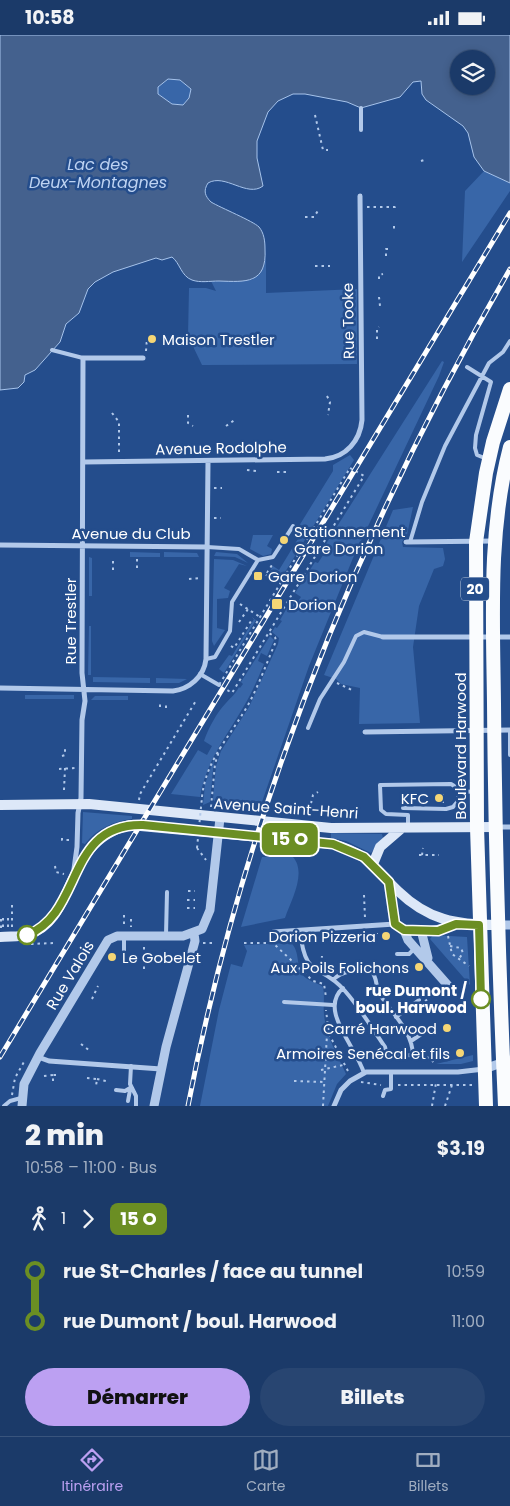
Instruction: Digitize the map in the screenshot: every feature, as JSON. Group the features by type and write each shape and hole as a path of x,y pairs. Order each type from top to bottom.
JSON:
{"highway":[{"name":"Boulevard Harwood","path":"486,1106 477,827 476,541 489,459 510,389"},
{"name":"20","path":"505,1106 507,1061 503,925 495,827 493,637 494,541 501,483 510,447"}],"main road":[{"name":"Avenue Saint-Henri","path":"0,805 80,805 331,828 495,827"},
{"path":"1,931 27,935 44,925 59,906 68,878 89,849 101,837 118,828 143,825 333,844 358,853 372,863 389,882 420,908 456,924 503,925"},
{"path":"372,863 380,847 405,828"}],"street":[{"name":"Rue Tooke","path":"354,443 362,420 360,196"},
{"path":"83,358 144,357"},
{"name":"Rue Trestler","path":"68,878 77,847 84,689 83,358"},
{"path":"493,442 510,444"},
{"name":"Avenue Rodolphe","path":"84,462 331,459 346,452 354,443"},
{"path":"0,688 181,690 190,686 200,674 206,659 208,461"},
{"path":"408,542 494,541"},
{"name":"Avenue du Club","path":"0,545 207,547"},
{"path":"383,637 510,637"},
{"path":"366,732 494,732 510,730"},
{"path":"154,1106 181,988 195,941 194,933 202,929 209,916 220,818"},
{"name":"Avenue Saint-Henri","path":"495,827 510,827"},
{"path":"389,882 395,924"},
{"path":"273,932 395,924 404,930 415,949 430,963 452,990"},
{"path":"404,930 438,931 456,924"},
{"path":"421,931 423,945 430,963"},
{"name":"Rue Valois","path":"22,1102 24,1084 38,1057 106,942 124,933 166,937 194,933"},
{"path":"38,1057 49,1061 161,1069"},
{"path":"334,1106 346,1085 354,1077 364,1073 475,1072 507,1061"}],"lane":[{"path":"361,130 362,108"},
{"path":"408,542 434,471 482,375 491,360 503,352 510,341"},
{"path":"52,351 83,358"},
{"path":"467,367 490,380 491,384 474,447 479,457 489,459"},
{"path":"206,659 215,657 229,635 232,602 258,560 273,557 292,526"},
{"name":"Avenue du Club","path":"207,547 239,549 258,560"},
{"path":"308,727 320,699 333,680 359,633 383,637"},
{"path":"200,674 219,685"},
{"path":"510,730 510,755"},
{"path":"405,828 408,815 386,814 380,805 380,785 451,785 458,787 460,791 477,792"},
{"path":"403,808 449,808 456,804 460,791"},
{"path":"166,937 167,892"},
{"path":"300,930 307,961 319,973 333,979 343,988 381,1041 387,1055"},
{"path":"124,933 124,954"},
{"path":"398,954 409,954 415,949"},
{"path":"333,979 343,973 367,970 376,977 378,991 411,1041 413,1055 358,1057"},
{"path":"343,988 334,997 335,1015 358,1057 364,1073"},
{"path":"396,1017 420,1002"},
{"path":"284,1003 333,1005"},
{"path":"411,1041 423,1033"},
{"path":"128,1101 132,1067"},
{"path":"383,1096 385,1090 391,1089 391,1072"},
{"path":"116,1090 126,1091 130,1088"},
{"path":"130,1088 136,1096 136,1106"},
{"path":"4,1106 14,1099 22,1102"}],"path":[{"path":"315,115 323,150 328,150"},
{"path":"421,161 427,159"},
{"path":"365,207 396,205 395,211"},
{"path":"305,217 314,217 319,209"},
{"path":"394,226 394,232"},
{"path":"386,256 386,249 390,249"},
{"path":"315,266 330,266"},
{"path":"379,279 379,275 383,274"},
{"path":"379,297 380,306"},
{"path":"377,339 377,327 380,327"},
{"path":"144,357 147,338"},
{"path":"327,395 330,402 328,415"},
{"path":"112,413 119,422 119,454"},
{"path":"188,415 188,423 193,426"},
{"path":"226,426 236,419"},
{"path":"350,468 364,476 232,693 219,685 281,582 350,468"},
{"path":"247,470 256,471 258,474"},
{"path":"277,472 290,472"},
{"path":"214,488 222,488"},
{"path":"214,518 221,518"},
{"path":"113,557 113,570"},
{"path":"137,557 137,568"},
{"path":"267,573 272,565"},
{"path":"260,572 267,573 281,582"},
{"path":"189,579 200,578"},
{"path":"240,604 260,617"},
{"path":"239,622 248,609"},
{"path":"231,646 234,648 253,618"},
{"path":"206,861 198,847 206,773 221,745 247,706 276,641 275,637 269,633"},
{"path":"333,680 352,691"},
{"path":"139,801 140,794 197,699"},
{"path":"160,701 160,707"},
{"path":"166,701 166,707"},
{"path":"211,807 215,764 221,745"},
{"path":"62,756 65,755 66,748"},
{"path":"64,790 65,768"},
{"path":"59,769 75,768"},
{"path":"443,789 443,805"},
{"path":"308,816 313,795 318,792"},
{"path":"62,837 62,840 73,840"},
{"path":"423,847 421,855 439,855"},
{"path":"55,866 56,872 68,878"},
{"path":"188,891 196,891"},
{"path":"364,895 366,917"},
{"path":"188,900 195,900"},
{"path":"12,903 12,927"},
{"path":"187,908 195,908"},
{"path":"124,915 124,933"},
{"path":"1,931 2,918"},
{"path":"8,918 8,927"},
{"path":"131,919 131,929"},
{"path":"448,934 452,954 470,967"},
{"path":"27,944 54,943"},
{"path":"144,943 144,969"},
{"path":"198,943 213,943"},
{"path":"244,943 273,943 313,981 320,983"},
{"path":"83,945 98,945"},
{"path":"450,946 461,948 462,953 458,960"},
{"path":"92,999 98,986 93,984"},
{"path":"420,1002 442,990"},
{"path":"454,1011 457,1008"},
{"path":"322,1106 326,1070 327,1033 348,1072"},
{"path":"81,1044 90,1051"},
{"path":"413,1055 430,1058 434,1063"},
{"path":"321,1070 344,1065"},
{"path":"44,1076 55,1075 53,1081"},
{"path":"88,1079 106,1081"},
{"path":"96,1087 97,1079"},
{"path":"359,1080 368,1085 389,1085"},
{"path":"294,1081 324,1082"},
{"path":"394,1085 472,1085 476,1083"},
{"path":"432,1106 435,1084"},
{"path":"445,1106 453,1085"}],"shaded area":[{"path":"168,79 180,80 191,89 189,98 183,105 172,104 158,94 158,87"},
{"path":"484,171 510,183 510,191 462,262 465,191"},
{"path":"266,257 266,293 357,289 357,364 202,365 188,336 189,288 206,288 216,291 211,281 252,280 264,267"},
{"path":"442,361 444,362 439,376 353,558 309,666 262,802 256,801 253,809 216,805 213,799 216,766 221,751 249,707 278,644 279,638 272,632 282,621 280,620 291,601 296,604 301,597 295,593 315,562 318,563 327,549 324,547"},
{"path":"350,455 354,460 282,577 277,574 275,577 269,573 273,566 279,570 304,529 299,526 333,471 333,465"},
{"path":"413,507 407,535 402,542 403,547 443,548 445,559 443,566 434,569 419,606 413,647 420,723 359,724 360,688 341,684 336,679 324,675 393,510"},
{"path":"253,535 273,535 267,546 272,549 271,554 263,556 250,549"},
{"path":"130,552 160,553 160,557 130,557"},
{"path":"164,552 197,553 199,557 164,557"},
{"path":"216,552 237,554 248,563 235,557 214,556"},
{"path":"89,557 92,558 92,596 89,596"},
{"path":"214,559 233,560 247,566 239,564 224,588 230,591 228,598 217,599 217,628 225,630 214,646 212,641"},
{"path":"254,619 256,620 224,673 219,669 229,655 232,656"},
{"path":"89,626 91,626 91,675 88,675"},
{"path":"270,636 274,640 267,656 261,653 258,661 264,664 247,701 212,761 200,797 171,794 198,750 207,755 212,746 204,741 210,726 223,707 243,684 241,682"},
{"path":"93,677 150,678 150,683 93,682"},
{"path":"156,678 187,679 179,683 156,683"},
{"path":"25,695 74,695 74,699 25,699"},
{"path":"95,696 128,696 128,700 91,700"},
{"path":"214,759 210,802 203,805 205,784"},
{"path":"83,812 132,816 132,819 106,827 94,834 85,844 82,843"},
{"path":"331,833 382,834 383,838 371,853 346,841 331,838"},
{"path":"262,857 293,857 297,863 298,871 296,887 285,918 241,927"},
{"path":"433,935 467,937 470,985 430,939"},
{"path":"291,943 296,950 302,974 307,979 323,987 324,1015 327,1030 346,1074 337,1084 328,1106 200,1106 219,1010 231,964 242,967 247,951 244,945"},
{"path":"473,1055 473,1061 461,1064 436,1064"}],"water":[{"name":"Lac des Deux-Montagnes","path":"0,35 510,35 510,183 484,171 474,157 468,133 463,126 426,100 422,94 421,81 413,82 400,97 361,108 347,102 305,94 293,94 278,101 268,112 257,141 257,158 263,186 257,189 250,189 222,181 215,181 208,183 205,191 211,202 250,221 261,229 264,240 265,260 258,275 246,281 195,281 185,276 172,257 162,260 156,258 113,272 95,282 88,289 79,313 66,324 60,342 35,370 25,375 24,382 18,388 0,390","holes":["168,79 180,80 191,89 189,98 183,105 172,104 158,94 158,87"]}],"railway":[{"path":"0,1057 510,213"},
{"path":"188,1106 212,996 241,887 275,780 314,674 357,570 404,468 455,368 510,269"}],"bus line":[{"path":"27,935 38,930 54,914 89,849 106,833 118,828 130,825 143,825 323,842 358,853 385,877 389,882 395,924 404,930 438,931 456,924 479,925 481,999"}],"place":[{"name":"Maison Trestler","path":"152,339"},
{"name":"Stationnement Gare Dorion","path":"284,540"},
{"name":"Gare Dorion","path":"258,576"},
{"name":"Dorion","path":"277,604"},
{"name":"KFC","path":"439,798"},
{"name":"Dorion Pizzeria","path":"386,936"},
{"name":"Le Gobelet","path":"112,957"},
{"name":"Aux Poils Folichons","path":"419,967"},
{"name":"rue Dumont / boul. Harwood","path":"481,999"},
{"name":"Carré Harwood","path":"447,1028"},
{"name":"Armoires Senécal et fils","path":"460,1053"}]}
